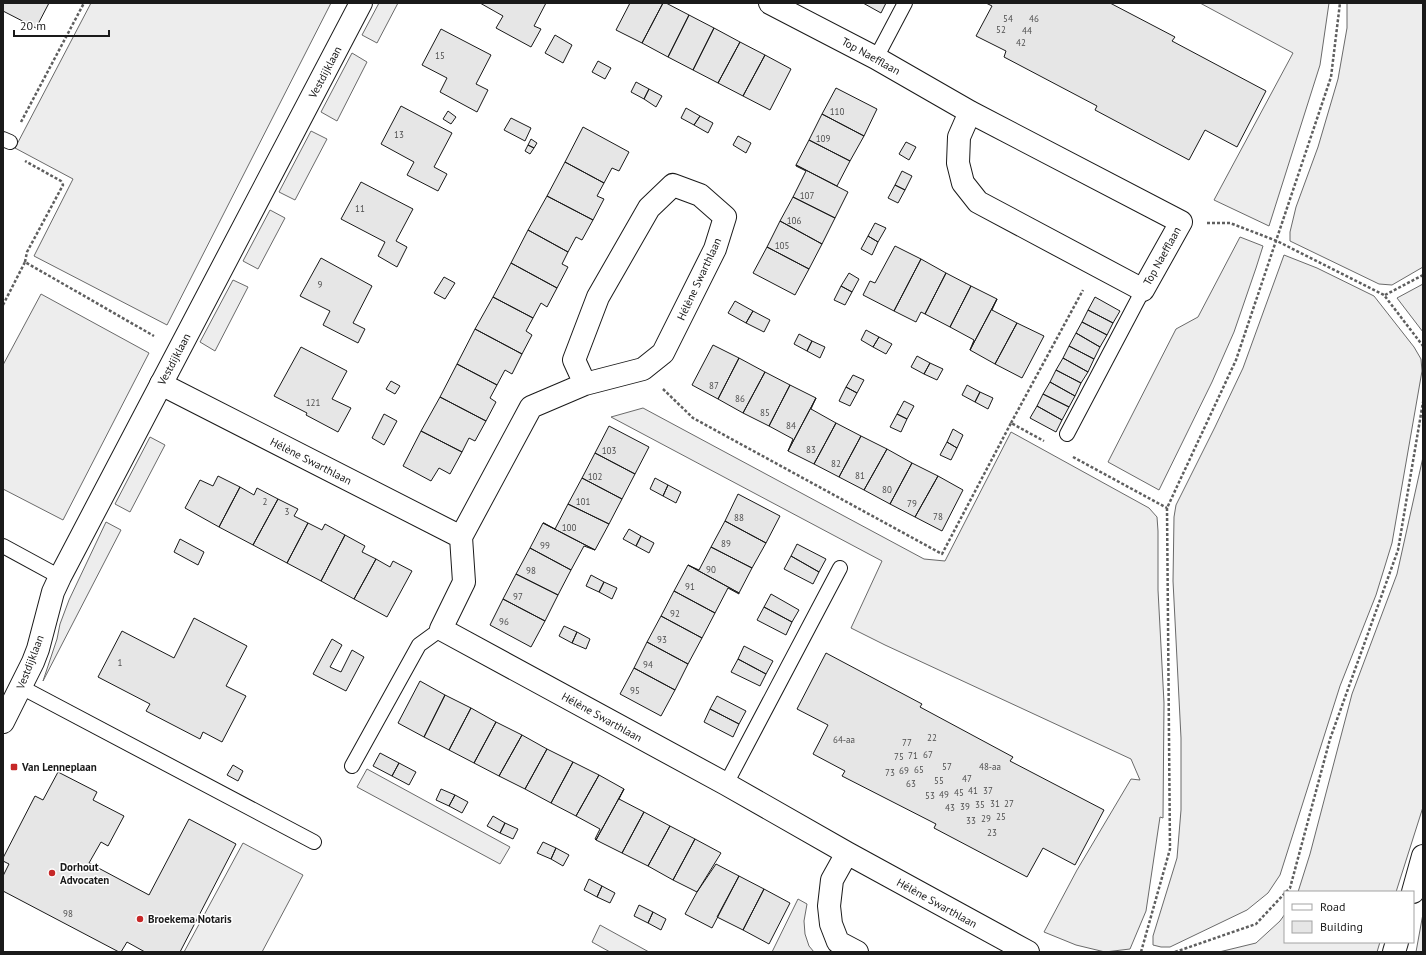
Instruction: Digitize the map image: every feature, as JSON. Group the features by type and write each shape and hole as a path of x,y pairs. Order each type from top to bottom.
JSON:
{"main road":[{"name":"Vestdijklaan","path":"3,722 38,649 44,621 53,592 60,577 361,3"},
{"name":"Top Naefflaan","path":"770,3 876,58 970,112 1181,222 1143,290 978,202 964,183 958,163 959,137 970,112"},
{"name":"Hélène Swarthlaan","path":"161,384 461,537 531,407 585,384 643,369 663,353 715,249 725,217 700,195 673,185 649,208 598,297 574,360 585,384"},
{"path":"441,629 464,582 461,537"},
{"name":"Hélène Swarthlaan","path":"441,629 726,784 846,853 1028,952"},
{"path":"846,853 832,880 830,924 838,942 857,952"},
{"path":"1412,891 1423,856"}],"lane":[{"path":"876,58 906,3"},
{"path":"1067,434 1143,290"},
{"path":"3,546 60,577"},
{"path":"726,784 840,568"},
{"path":"352,766 419,645 441,629"},
{"path":"21,687 314,842"}],"path":[{"path":"3,305 25,262 27,252 63,185 61,181 6,150 7,140 84,3"},
{"path":"1141,952 1170,849 1167,508 1236,360 1277,241 1331,77 1340,3"},
{"path":"1181,222 1230,223 1277,241 1384,295 1423,346"},
{"path":"25,262 179,350"},
{"path":"643,369 693,418 942,554 1096,266"},
{"path":"1384,295 1423,275"},
{"path":"1286,891 1290,888 1330,739 1398,550 1423,402"},
{"path":"1011,423 1045,442"},
{"path":"1072,456 1167,508"},
{"path":"1175,952 1256,924 1284,893"}],"shaded area":[{"path":"91,3 331,3 167,325 34,256 73,179 15,148"},
{"path":"379,3 398,3 377,43 362,35"},
{"path":"1200,3 1329,3 1320,65 1269,226 1214,200 1293,53"},
{"path":"1347,3 1423,3 1423,267 1392,285 1379,284 1290,241 1290,232 1296,207 1318,147 1338,79 1347,28"},
{"path":"352,53 367,62 337,121 321,112"},
{"path":"311,131 327,139 295,200 279,192"},
{"path":"270,210 285,218 258,269 243,261"},
{"path":"1240,237 1263,246 1256,268 1234,332 1212,382 1159,490 1108,462 1176,329 1198,317"},
{"path":"1284,255 1317,268 1374,296 1414,347 1421,359 1422,371 1392,543 1376,595 1340,686 1280,875 1268,893 1247,910 1170,947 1161,947 1153,945 1153,936 1177,858 1181,810 1181,738 1173,581 1174,517 1176,505 1243,368"},
{"path":"233,280 248,287 215,351 200,342"},
{"path":"1423,284 1423,332 1397,298"},
{"path":"41,294 149,353 63,520 3,489 3,365"},
{"path":"643,408 924,559 945,561 1011,432 1149,508 1157,517 1158,531 1158,590 1164,703 1163,818 1160,817 1146,911 1130,949 1105,952 1076,945 1044,932 1077,870 1131,779 1140,780 1131,759 851,628 882,561 611,417"},
{"path":"150,437 165,445 130,512 115,504"},
{"path":"1423,457 1423,807 1396,891 1298,891 1310,854 1352,694 1397,574"},
{"path":"106,522 121,530 43,681 57,639 60,624 69,600"},
{"path":"367,769 510,847 500,864 357,787"},
{"path":"243,843 303,875 262,952 184,952"},
{"path":"798,899 807,904 804,921 805,934 809,946 814,952 772,952"},
{"path":"1423,914 1423,952 1416,952 1422,919"},
{"path":"1284,915 1284,943 1380,943 1377,952 1219,952 1256,943"},
{"path":"600,925 649,952 610,952 592,942"}],"building":[{"path":"3,3 49,3 36,28 3,11"},
{"path":"480,3 546,3 534,26 541,29 531,47 496,28 503,16"},
{"path":"630,3 663,3 642,43 616,30"},
{"path":"663,3 666,3 689,15 668,57 642,43"},
{"path":"863,3 886,3 881,13"},
{"path":"986,3 1110,3 1175,37 1172,41 1266,91 1237,147 1205,130 1189,160 1095,110 1097,106 1004,57 1006,51 976,36 992,6"},
{"path":"689,15 714,28 693,70 668,57"},
{"path":"714,28 740,42 718,83 693,70"},
{"path":"441,29 491,55 476,84 488,90 477,112 440,92 447,78 422,65"},
{"path":"555,35 572,45 563,63 545,53"},
{"path":"740,42 765,55 743,96 718,83"},
{"path":"765,55 791,69 770,110 743,96"},
{"path":"598,61 611,68 605,79 592,72"},
{"path":"636,82 649,89 644,99 631,92"},
{"path":"836,88 877,109 864,136 822,114"},
{"path":"649,89 662,96 656,107 644,99"},
{"path":"401,106 452,133 434,167 447,174 438,191 407,175 414,162 381,144"},
{"path":"686,108 700,116 694,125 681,118"},
{"path":"448,111 456,117 451,124 443,119"},
{"path":"822,114 864,136 850,161 809,140"},
{"path":"700,116 713,123 708,133 694,125"},
{"path":"511,118 531,128 525,141 504,130"},
{"path":"583,127 629,152 619,171 612,168 604,183 565,162"},
{"path":"738,136 751,143 746,153 733,145"},
{"path":"531,139 537,143 534,148 528,145"},
{"path":"809,140 850,161 837,186 796,165"},
{"path":"906,142 916,147 909,160 899,154"},
{"path":"528,145 534,148 530,154 525,151"},
{"path":"565,162 604,183 597,196 604,199 593,220 547,196"},
{"path":"796,165 848,192 835,218 793,197 806,171"},
{"path":"902,171 912,176 905,190 895,185"},
{"path":"361,182 413,209 396,241 407,247 397,267 378,256 385,242 341,219"},
{"path":"895,185 905,190 898,203 888,198"},
{"path":"547,196 593,220 582,240 576,237 568,252 528,230"},
{"path":"793,197 835,218 822,244 780,221"},
{"path":"780,221 822,244 809,269 767,247"},
{"path":"875,223 886,228 878,242 868,236"},
{"path":"528,230 568,252 562,264 568,267 557,288 511,263"},
{"path":"868,236 878,242 872,255 861,249"},
{"path":"895,246 921,259 894,311 863,295 870,281 875,283"},
{"path":"767,247 809,269 795,295 753,273"},
{"path":"321,258 372,286 353,323 365,329 358,343 323,325 330,311 300,296"},
{"path":"921,259 946,273 925,314 921,312 916,322 894,311"},
{"path":"511,263 557,288 547,307 541,303 533,318 493,297"},
{"path":"849,273 859,279 852,292 841,286"},
{"path":"946,273 971,286 950,327 925,314"},
{"path":"444,277 455,283 445,299 434,293"},
{"path":"841,286 852,292 845,305 834,300"},
{"path":"971,286 997,299 970,350 974,340 950,327"},
{"path":"493,297 533,318 526,331 532,335 522,354 475,329"},
{"path":"1095,297 1120,311 1113,323 1088,310"},
{"path":"997,299 992,310 1017,323 995,364 970,350"},
{"path":"735,301 753,311 746,323 728,313"},
{"path":"1088,310 1113,323 1107,335 1082,322"},
{"path":"753,311 770,320 764,332 746,323"},
{"path":"1082,322 1107,335 1100,347 1076,333"},
{"path":"1017,323 1044,336 1022,378 995,364"},
{"path":"475,329 522,354 512,374 505,370 497,385 457,364"},
{"path":"866,330 879,337 873,347 861,340"},
{"path":"1076,333 1100,347 1094,359 1069,346"},
{"path":"799,334 812,341 807,351 794,344"},
{"path":"879,337 892,344 886,354 873,347"},
{"path":"812,341 825,347 820,358 807,351"},
{"path":"713,345 739,358 718,399 692,385"},
{"path":"1069,346 1094,359 1088,372 1063,358"},
{"path":"301,347 347,371 332,399 351,408 338,432 306,415 307,413 274,396"},
{"path":"917,356 930,363 924,374 911,367"},
{"path":"739,358 765,372 743,413 718,399"},
{"path":"1063,358 1088,372 1081,383 1056,370"},
{"path":"930,363 943,369 937,380 924,374"},
{"path":"457,364 497,385 490,398 496,402 486,421 440,397"},
{"path":"1056,370 1081,383 1075,396 1050,382"},
{"path":"765,372 790,385 769,426 743,413"},
{"path":"853,375 864,380 857,393 846,387"},
{"path":"391,381 400,386 395,394 386,389"},
{"path":"1050,382 1075,396 1069,407 1043,394"},
{"path":"790,385 816,398 788,451 793,439 769,426"},
{"path":"967,385 980,392 975,402 962,395"},
{"path":"846,387 857,393 850,406 839,401"},
{"path":"980,392 993,398 988,409 975,402"},
{"path":"1043,394 1069,407 1062,420 1037,406"},
{"path":"440,397 486,421 475,441 469,438 462,452 421,431"},
{"path":"816,398 811,409 836,423 814,464 788,451"},
{"path":"904,401 914,406 907,419 897,414"},
{"path":"1037,406 1062,420 1056,432 1030,418"},
{"path":"384,414 397,421 384,445 372,438"},
{"path":"897,414 907,419 901,432 890,427"},
{"path":"836,423 861,436 839,477 814,464"},
{"path":"609,426 649,447 635,474 595,453"},
{"path":"953,429 963,435 957,448 947,442"},
{"path":"421,431 462,452 450,474 439,468 431,481 403,466"},
{"path":"861,436 887,449 864,490 839,477"},
{"path":"947,442 957,448 951,460 940,455"},
{"path":"887,449 912,463 890,504 864,490"},
{"path":"595,453 635,474 622,499 582,478"},
{"path":"912,463 938,476 915,517 890,504"},
{"path":"218,476 240,487 219,527 185,508 200,480 213,486"},
{"path":"938,476 963,490 942,531 915,517"},
{"path":"582,478 622,499 609,524 568,504"},
{"path":"655,478 668,485 663,496 650,489"},
{"path":"668,485 681,492 676,503 663,496"},
{"path":"240,487 254,495 257,488 278,499 253,545 219,527"},
{"path":"738,494 780,516 766,543 725,521"},
{"path":"278,499 298,509 294,516 308,523 287,563 253,545"},
{"path":"568,504 609,524 595,550 543,523 555,529"},
{"path":"725,521 766,543 752,568 711,547"},
{"path":"308,523 322,530 325,524 345,535 321,581 287,563"},
{"path":"543,523 595,550 584,546 571,570 530,548"},
{"path":"629,529 641,536 636,546 623,539"},
{"path":"345,535 365,546 362,552 376,559 354,599 321,581"},
{"path":"641,536 654,543 649,553 636,546"},
{"path":"180,539 204,552 198,565 174,552"},
{"path":"797,544 826,559 819,572 791,556"},
{"path":"711,547 752,568 739,593 688,565 699,570"},
{"path":"530,548 571,570 558,595 516,574"},
{"path":"791,556 819,572 813,584 784,569"},
{"path":"376,559 390,567 393,561 412,571 387,617 354,599"},
{"path":"688,565 739,594 728,588 715,613 674,591"},
{"path":"516,574 558,595 545,621 503,599"},
{"path":"591,575 604,582 599,592 586,586"},
{"path":"604,582 617,588 612,599 599,592"},
{"path":"674,591 715,613 702,638 661,616"},
{"path":"771,594 799,610 792,622 764,607"},
{"path":"503,599 545,621 531,647 490,625"},
{"path":"764,607 792,622 786,635 757,620"},
{"path":"661,616 702,638 688,664 647,642"},
{"path":"194,618 247,646 226,686 246,696 222,742 203,732 200,739 146,711 150,704 98,677 122,631 174,658"},
{"path":"564,626 577,632 572,643 559,636"},
{"path":"577,632 590,639 586,649 572,643"},
{"path":"332,639 342,645 330,667 341,672 352,650 364,657 346,691 313,674"},
{"path":"647,642 688,664 675,690 634,668"},
{"path":"744,646 773,661 766,674 738,659"},
{"path":"826,653 922,704 920,707 1013,757 1010,761 1104,810 1075,865 1043,848 1027,877 934,828 936,824 842,776 845,771 813,754 828,725 797,709"},
{"path":"738,659 766,674 760,686 731,672"},
{"path":"634,668 675,690 661,716 620,694"},
{"path":"420,681 445,695 424,737 398,723"},
{"path":"445,695 471,708 449,750 424,737"},
{"path":"717,696 746,711 739,724 710,709"},
{"path":"471,708 496,722 474,763 449,750"},
{"path":"710,709 739,724 733,737 704,722"},
{"path":"496,722 522,735 499,776 474,763"},
{"path":"522,735 547,749 525,789 499,776"},
{"path":"547,749 573,762 551,803 525,789"},
{"path":"380,753 399,763 392,776 373,766"},
{"path":"573,762 599,775 576,816 551,803"},
{"path":"399,763 416,772 409,785 392,776"},
{"path":"233,765 243,771 238,781 227,775"},
{"path":"58,772 97,792 93,800 124,816 108,846 101,842 89,863 149,895 189,819 236,844 180,952 145,952 127,942 121,952 119,952 3,891 3,876 9,864 3,861 3,858 35,796 43,800"},
{"path":"599,775 624,789 596,840 595,839 600,829 576,816"},
{"path":"441,789 455,795 449,806 436,800"},
{"path":"624,789 619,799 644,812 622,853 596,840"},
{"path":"455,795 468,802 462,813 449,806"},
{"path":"644,812 670,826 648,866 622,853"},
{"path":"493,816 505,823 500,833 487,826"},
{"path":"505,823 518,829 513,839 500,833"},
{"path":"670,826 695,839 673,880 648,866"},
{"path":"695,839 721,853 697,892 673,880"},
{"path":"543,842 556,848 551,859 537,853"},
{"path":"556,848 569,855 563,866 551,859"},
{"path":"716,864 739,876 712,928 685,914 697,892"},
{"path":"739,876 764,889 743,930 717,917"},
{"path":"589,879 602,886 597,897 584,890"},
{"path":"602,886 615,893 610,903 597,897"},
{"path":"764,889 790,903 769,944 743,930"},
{"path":"639,905 653,912 648,923 634,916"},
{"path":"653,912 666,919 661,930 648,923"}],"place":[{"name":"Van Lenneplaan","path":"14,767"},
{"name":"Dorhout Advocaten","path":"52,873"},
{"name":"Broekema Notaris","path":"140,919"}]}
